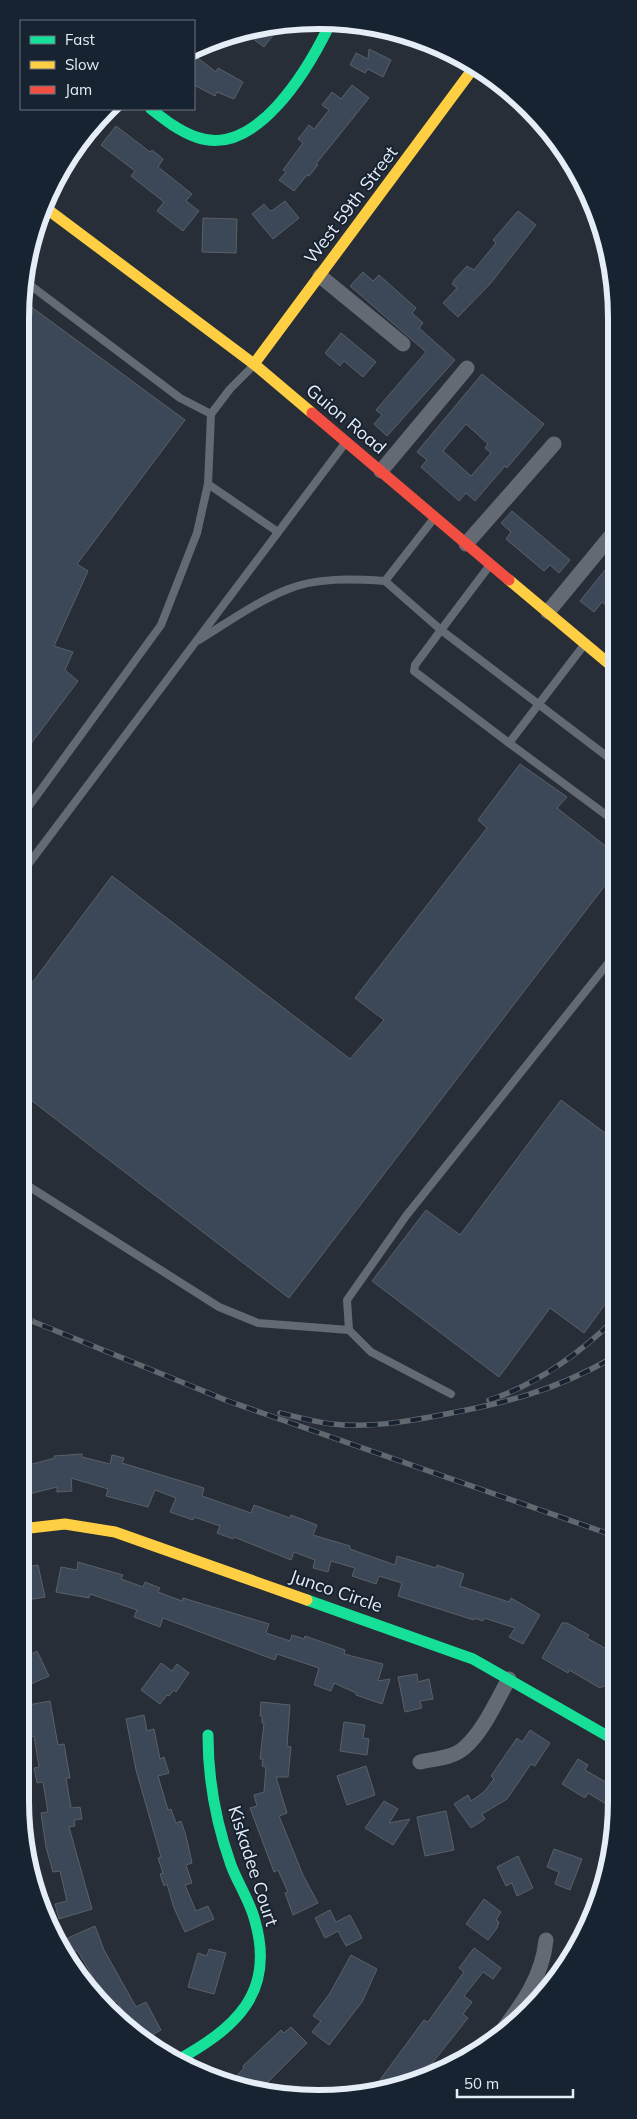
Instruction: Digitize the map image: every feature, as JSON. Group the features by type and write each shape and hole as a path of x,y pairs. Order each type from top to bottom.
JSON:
{"street":[{"path":"152,110 187,134 203,139 225,139 241,135 265,120 314,56 328,29"},
{"name":"West 59th Street","path":"254,364 471,73"},
{"name":"Guion Road","path":"50,211 254,364 608,663"},
{"path":"320,276 403,344"},
{"path":"380,471 467,368"},
{"path":"466,544 554,444"},
{"path":"548,612 608,539"},
{"name":"Junco Circle","path":"29,1528 65,1524 115,1532 474,1659 608,1736"},
{"path":"420,1762 449,1756 464,1749 480,1730 509,1679"},
{"name":"Kiskadee Court","path":"184,2057 204,2046 229,2027 248,2002 256,1985 260,1965 256,1921 232,1866 211,1793 208,1768 208,1735"},
{"path":"517,2011 539,1975 544,1959 546,1940"}],"lane":[{"path":"31,285 180,398 211,414"},
{"path":"29,806 161,625 197,533 208,484 211,414 230,388 254,364"},
{"path":"29,863 346,442"},
{"path":"208,484 278,532"},
{"path":"385,581 435,517"},
{"path":"491,564 415,665 414,671 608,816"},
{"path":"195,642 287,589 312,583 385,581 441,630 608,757"},
{"path":"509,743 585,644"},
{"path":"452,1394 371,1352 349,1330 347,1300 401,1223 608,963"},
{"path":"29,1186 219,1307 258,1323 292,1328 349,1330"}],"building":[{"path":"276,32 264,47 251,37"},
{"path":"369,49 391,60 383,77 368,69 365,73 350,65 356,53 368,59"},
{"path":"195,57 216,72 218,68 243,82 234,99 217,92 215,96 195,86"},
{"path":"352,85 369,98 316,164 318,165 294,191 279,180 286,172 283,170 303,143 298,139 309,125 314,129 329,110 322,105 332,92 341,99"},
{"path":"116,126 150,152 152,150 163,159 158,167 192,194 186,201 199,211 183,231 157,211 164,202 131,176 135,171 101,145"},
{"path":"285,201 299,218 273,239 252,214 264,204 270,211"},
{"path":"518,211 536,225 490,284 458,317 443,303 457,288 452,284 467,266 474,270 496,243 493,240"},
{"path":"203,218 237,219 236,253 202,252"},
{"path":"363,272 373,281 379,275 416,308 412,313 423,323 419,328 455,360 387,436 374,424 382,415 376,410 426,352 350,286"},
{"path":"29,305 185,420 77,564 88,571 54,646 73,652 65,670 78,681 29,746"},
{"path":"341,333 376,362 363,377 344,361 340,366 325,353"},
{"path":"482,374 544,424 507,468 505,466 475,501 466,493 459,501 421,467 427,460 417,452","holes":["466,424 488,444 485,448 491,453 471,476 443,451"]},
{"path":"512,511 570,560 559,573 550,565 544,571 506,539 511,532 501,523"},
{"path":"608,566 608,607 602,602 594,612 580,601"},
{"path":"520,764 567,797 557,808 608,848 608,882 289,1298 29,1099 29,987 112,876 350,1059 384,1020 355,998 487,828 478,820"},
{"path":"561,1100 608,1135 608,1300 584,1333 550,1308 499,1377 372,1281 426,1210 460,1235"},
{"path":"82,1454 82,1457 110,1464 112,1455 124,1458 122,1463 204,1488 202,1496 251,1513 254,1505 290,1518 291,1515 317,1525 313,1535 350,1546 350,1549 395,1565 397,1556 436,1568 437,1565 464,1574 460,1586 509,1602 511,1598 540,1615 523,1644 509,1637 515,1628 484,1618 483,1621 474,1618 474,1620 398,1596 402,1583 379,1576 376,1584 352,1576 355,1568 331,1561 328,1572 313,1568 315,1560 294,1552 291,1560 234,1537 233,1539 217,1533 220,1526 194,1517 193,1520 170,1512 176,1498 155,1490 148,1507 106,1496 108,1489 71,1478 72,1491 57,1492 57,1487 29,1494 29,1465 55,1458 54,1456"},
{"path":"78,1562 123,1575 121,1579 143,1587 145,1582 160,1588 158,1592 182,1601 183,1598 269,1624 266,1633 290,1641 292,1635 304,1639 305,1636 345,1650 344,1654 383,1664 378,1681 390,1679 382,1704 356,1695 356,1693 334,1683 331,1691 314,1685 319,1668 277,1654 275,1660 163,1618 160,1627 134,1617 137,1610 90,1594 89,1598 56,1592 61,1567 77,1570"},
{"path":"38,1565 45,1597 29,1600 29,1567"},
{"path":"562,1623 567,1623 589,1635 587,1638 608,1650 608,1688 604,1686 600,1688 569,1670 568,1673 542,1658"},
{"path":"37,1651 49,1676 29,1685 29,1655"},
{"path":"161,1663 172,1671 177,1664 189,1673 176,1692 174,1690 169,1696 167,1695 160,1704 141,1690"},
{"path":"417,1674 418,1682 429,1679 433,1699 420,1701 422,1708 405,1712 398,1677"},
{"path":"50,1701 58,1745 64,1744 70,1778 66,1778 71,1808 80,1807 82,1819 74,1820 75,1826 69,1827 92,1909 59,1919 55,1904 67,1901 60,1871 53,1872 46,1847 41,1813 48,1812 43,1782 37,1783 34,1768 39,1767 34,1736 29,1737 29,1705"},
{"path":"261,1702 290,1705 287,1746 291,1747 288,1777 276,1777 287,1813 279,1816 303,1875 318,1903 293,1915 285,1893 288,1892 278,1870 274,1872 250,1808 257,1806 254,1795 264,1792 266,1767 262,1766 263,1759 260,1759 264,1723 262,1723 262,1716 260,1716"},
{"path":"144,1715 147,1731 154,1729 160,1759 164,1757 169,1773 158,1776 168,1810 171,1809 176,1823 181,1821 186,1836 192,1863 186,1865 192,1883 185,1885 196,1911 208,1906 214,1919 185,1932 174,1908 167,1884 164,1886 160,1874 163,1873 158,1858 161,1857 136,1770 126,1719"},
{"path":"344,1722 365,1725 363,1738 369,1739 367,1755 340,1751"},
{"path":"530,1730 550,1743 535,1766 531,1764 507,1799 482,1814 485,1819 471,1828 454,1804 468,1795 471,1801 484,1792 494,1779 491,1776 517,1738 522,1742"},
{"path":"578,1759 588,1765 585,1770 608,1783 608,1805 588,1793 585,1798 562,1784"},
{"path":"366,1766 375,1795 347,1805 337,1776"},
{"path":"384,1801 398,1809 389,1823 410,1819 393,1845 365,1828"},
{"path":"446,1811 454,1850 425,1856 417,1817"},
{"path":"554,1849 582,1859 570,1890 555,1884 559,1872 547,1867"},
{"path":"518,1856 533,1888 517,1896 512,1883 506,1886 497,1867"},
{"path":"484,1899 501,1912 496,1920 499,1922 497,1928 488,1940 466,1924"},
{"path":"330,1910 336,1922 350,1915 362,1938 346,1946 338,1931 325,1938 315,1918"},
{"path":"95,1926 104,1950 136,2007 146,2002 161,2030 151,2036 127,2018 117,2001 112,2003 94,1983 96,1982 77,1950 74,1952 68,1938"},
{"path":"474,1948 501,1968 493,1979 483,1972 464,1996 472,2002 463,2014 468,2018 428,2068 377,2084 424,2020 428,2022 464,1972 459,1968"},
{"path":"209,1949 226,1953 214,1994 188,1987 198,1953 207,1956"},
{"path":"351,1955 377,1969 362,2002 329,2045 312,2032 321,2021 313,2016 330,1993"},
{"path":"291,2027 307,2043 269,2081 264,2085 235,2078 244,2068 243,2066 281,2030 284,2033"}],"railway":[{"path":"29,1320 228,1401 608,1534"},
{"path":"489,1400 523,1386 555,1368 570,1358 608,1325"},
{"path":"280,1413 319,1422 346,1425 387,1424 414,1420 487,1406 529,1394 570,1379 608,1360"}],"traffic: fast":[{"path":"152,110 178,128 196,137 218,140 239,135 259,123 294,86 328,29"},
{"path":"307,1600 473,1659 608,1736"},
{"path":"184,2057 216,2036 232,2022 245,2006 255,1989 260,1969 260,1947 255,1921 231,1865 217,1817 209,1768 208,1735"}],"traffic: slow":[{"path":"254,364 470,72"},
{"path":"50,211 254,364 312,413"},
{"path":"509,580 608,663"},
{"path":"29,1528 65,1524 115,1532 307,1600"}],"traffic: jam":[{"path":"312,413 509,580"}]}
